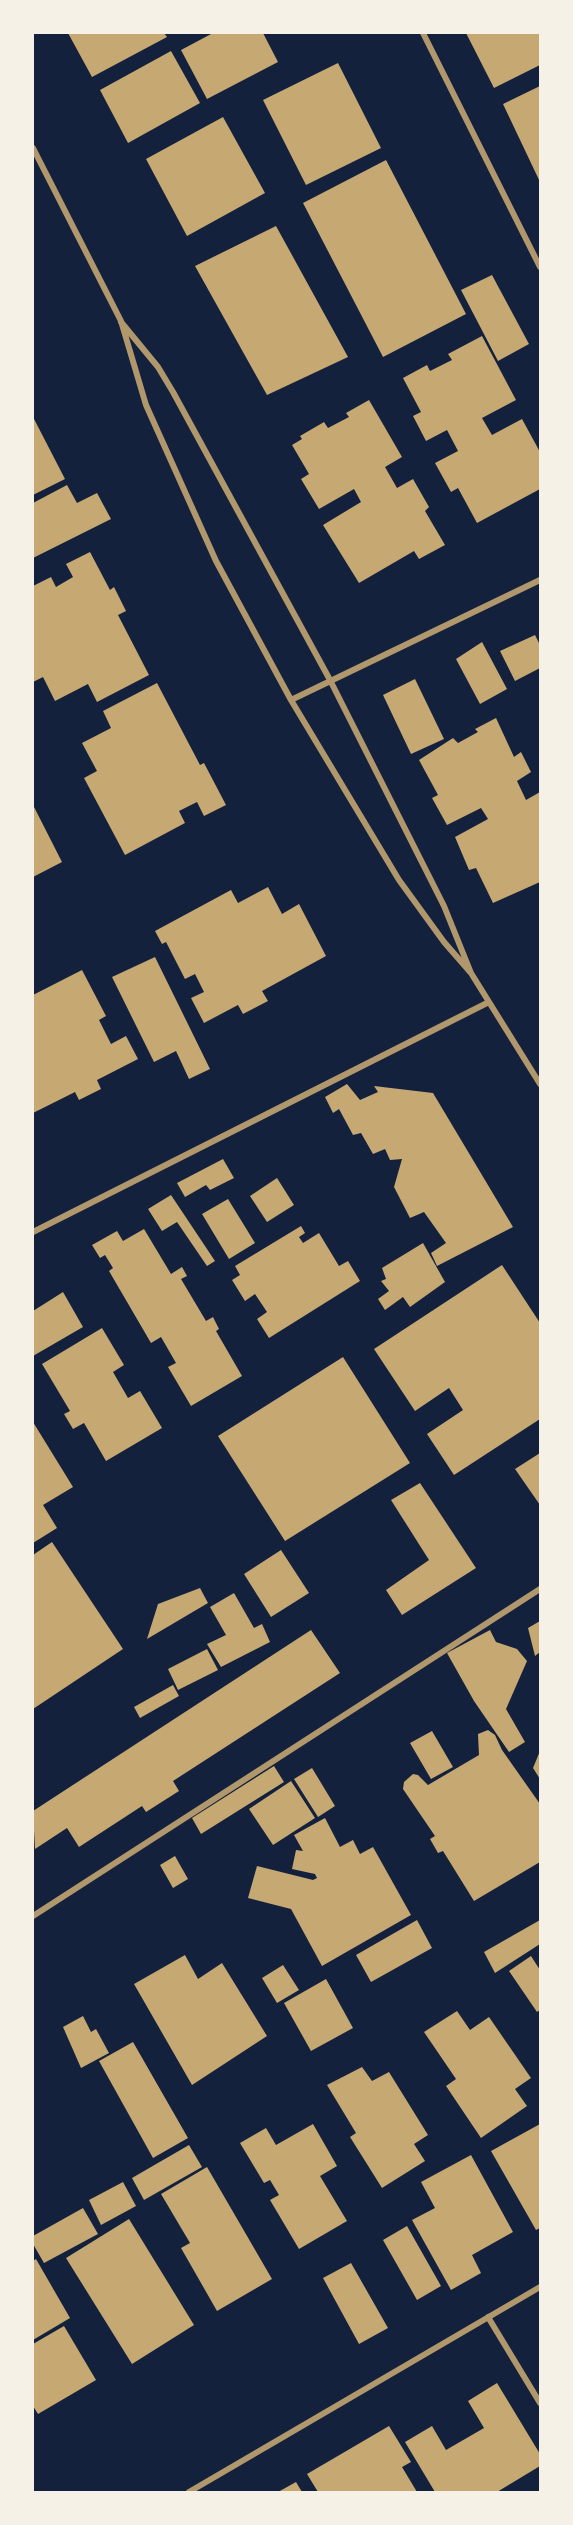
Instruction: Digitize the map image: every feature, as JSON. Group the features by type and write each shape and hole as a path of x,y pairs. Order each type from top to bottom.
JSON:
{"street":[{"path":"423,33 540,267"},
{"path":"33,148 121,321 146,405 216,561 291,700 399,880 444,942 471,974"},
{"path":"121,321 158,367 173,392 330,680 434,886 471,974 487,1003 540,1084"},
{"path":"291,700 540,580"},
{"path":"33,1232 487,1003"},
{"path":"33,1916 540,1589"},
{"path":"189,2492 488,2316 540,2288"},
{"path":"488,2316 540,2403"}],"building":[{"path":"68,33 164,33 167,37 92,77"},
{"path":"213,33 263,33 278,62 207,99 181,50"},
{"path":"466,33 540,33 540,65 494,88"},
{"path":"171,51 200,103 128,143 100,90"},
{"path":"338,63 381,148 306,185 263,100"},
{"path":"540,86 540,182 503,104"},
{"path":"223,117 265,193 187,236 146,159"},
{"path":"386,160 466,314 383,357 303,203"},
{"path":"276,226 348,357 267,395 195,266"},
{"path":"492,275 529,344 498,361 461,290"},
{"path":"482,336 516,400 482,418 492,435 522,419 540,452 540,489 477,523 458,488 451,492 435,463 458,451 447,430 426,441 413,416 421,412 403,378 427,365 430,371 452,360 448,354"},
{"path":"369,400 402,457 385,467 397,488 413,479 429,507 425,511 445,545 419,559 414,551 359,583 323,525 361,502 354,489 319,509 301,479 309,474 292,445 302,439 300,436 324,422 328,428 349,417 346,413"},
{"path":"33,417 65,479 33,495"},
{"path":"67,485 77,503 97,493 111,519 33,558 33,503"},
{"path":"90,552 110,590 114,587 126,611 118,615 149,675 97,702 88,684 55,701 43,677 33,682 33,586 51,577 56,587 73,577 66,564"},
{"path":"535,635 540,645 540,668 515,681 500,651"},
{"path":"482,642 507,689 480,704 456,659"},
{"path":"415,679 444,739 411,754 383,695"},
{"path":"157,683 200,765 204,763 226,805 204,816 197,802 179,811 185,823 125,855 84,778 97,771 82,743 111,728 103,711"},
{"path":"496,718 514,757 521,752 531,772 517,781 526,800 540,792 540,882 493,903 476,868 469,870 455,837 488,819 481,808 447,825 432,798 438,795 419,760 453,738 458,743 478,732 475,729"},
{"path":"33,805 62,862 33,877"},
{"path":"268,887 282,914 299,904 326,956 262,991 268,1001 243,1014 238,1005 204,1023 191,998 204,992 195,974 185,979 166,942 162,944 155,931 231,890 238,903"},
{"path":"155,957 210,1069 189,1079 176,1051 154,1062 112,977"},
{"path":"82,970 106,1016 99,1020 111,1044 126,1036 138,1059 97,1080 101,1089 79,1100 75,1092 33,1113 33,995"},
{"path":"347,1084 360,1100 378,1092 374,1086 433,1093 513,1227 437,1266 431,1253 446,1243 424,1212 410,1218 394,1187 402,1159 390,1160 385,1149 373,1154 361,1133 353,1135 339,1109 333,1113 325,1097"},
{"path":"223,1159 234,1178 210,1190 206,1185 185,1197 177,1183"},
{"path":"277,1178 294,1205 267,1222 250,1196"},
{"path":"171,1195 215,1261 207,1266 177,1222 162,1231 148,1209"},
{"path":"228,1199 255,1243 229,1259 202,1214"},
{"path":"301,1226 305,1233 299,1237 303,1243 319,1233 339,1266 348,1261 360,1281 269,1338 257,1319 267,1312 255,1294 245,1301 232,1280 240,1275 235,1266"},
{"path":"144,1229 171,1274 182,1267 187,1276 181,1279 206,1321 213,1317 219,1329 216,1331 242,1376 191,1406 168,1367 176,1363 161,1337 151,1343 109,1271 113,1268 105,1255 100,1258 92,1245 117,1231 123,1241"},
{"path":"423,1243 445,1282 410,1307 403,1297 385,1310 378,1299 389,1291 381,1281 386,1279 382,1268"},
{"path":"502,1265 540,1323 540,1419 454,1475 427,1434 463,1410 449,1388 415,1411 374,1349"},
{"path":"63,1292 83,1327 33,1356 33,1311"},
{"path":"102,1328 124,1365 113,1372 128,1398 140,1391 162,1428 106,1461 84,1423 73,1429 64,1414 70,1411 42,1364"},
{"path":"343,1357 410,1463 285,1541 218,1436"},
{"path":"33,1422 73,1487 43,1505 57,1528 33,1543"},
{"path":"540,1453 540,1505 515,1469"},
{"path":"420,1483 476,1568 402,1615 386,1590 429,1560 391,1500"},
{"path":"52,1542 123,1649 33,1709 33,1555"},
{"path":"281,1550 309,1593 271,1617 244,1574"},
{"path":"200,1588 208,1603 147,1639 158,1604"},
{"path":"234,1593 254,1628 262,1624 270,1642 221,1667 207,1644 226,1635 210,1607"},
{"path":"540,1621 540,1652 535,1656 528,1628"},
{"path":"311,1630 340,1673 173,1781 179,1791 146,1812 142,1806 79,1847 67,1828 35,1849 33,1811"},
{"path":"490,1630 496,1642 517,1649 527,1661 506,1709 525,1742 509,1752 474,1701 447,1653"},
{"path":"207,1649 218,1670 178,1690 168,1669"},
{"path":"173,1685 179,1696 140,1718 134,1707"},
{"path":"488,1730 495,1735 502,1750 540,1804 540,1862 474,1901 443,1851 438,1853 430,1839 435,1836 403,1789 404,1782 413,1774 418,1775 428,1785 479,1755 478,1734"},
{"path":"432,1731 453,1767 431,1779 410,1743"},
{"path":"540,1751 540,1779 533,1768"},
{"path":"274,1766 284,1782 201,1834 192,1818"},
{"path":"312,1768 335,1806 318,1817 294,1779"},
{"path":"291,1781 315,1818 273,1845 249,1809"},
{"path":"325,1818 340,1847 353,1840 360,1854 373,1847 411,1915 322,1966 291,1909 248,1898 257,1866 313,1880 317,1878 315,1874 292,1869 296,1850 303,1851 294,1835"},
{"path":"175,1856 188,1879 173,1888 160,1865"},
{"path":"417,1920 432,1948 371,1982 356,1955"},
{"path":"540,1920 540,1944 495,1973 484,1952"},
{"path":"185,1955 198,1979 222,1963 267,2036 192,2085 134,1984"},
{"path":"531,1956 540,1970 540,2010 537,2012 509,1971"},
{"path":"283,1965 299,1990 277,2003 262,1978"},
{"path":"326,1979 353,2028 311,2051 284,2003"},
{"path":"457,2011 470,2030 489,2017 531,2078 515,2089 527,2106 481,2138 446,2086 456,2079 424,2032"},
{"path":"83,2016 91,2032 96,2029 109,2053 81,2068 63,2027"},
{"path":"133,2042 188,2138 153,2158 99,2061"},
{"path":"362,2067 372,2081 389,2072 428,2135 414,2144 425,2161 382,2188 350,2137 356,2133 327,2085"},
{"path":"313,2124 337,2166 320,2176 347,2221 299,2249 270,2200 279,2195 270,2180 264,2183 240,2143 266,2128 276,2145"},
{"path":"540,2124 540,2228 536,2230 491,2151"},
{"path":"189,2145 202,2167 144,2200 132,2178"},
{"path":"471,2155 513,2232 472,2255 481,2273 451,2290 412,2220 435,2208 421,2182"},
{"path":"207,2167 272,2279 217,2311 181,2248 190,2243 161,2194"},
{"path":"123,2182 136,2206 101,2225 89,2200"},
{"path":"83,2208 98,2234 44,2263 33,2244 33,2236"},
{"path":"129,2219 194,2325 132,2364 66,2258"},
{"path":"407,2226 441,2286 417,2300 383,2240"},
{"path":"36,2259 70,2318 33,2340 33,2261"},
{"path":"351,2263 388,2328 359,2344 323,2278"},
{"path":"64,2326 96,2380 38,2414 33,2406 33,2344"},
{"path":"497,2383 540,2454 540,2466 497,2492 435,2492 405,2442 432,2426 446,2450 484,2428 468,2401"},
{"path":"389,2426 411,2462 402,2467 417,2492 318,2492 307,2474"},
{"path":"296,2482 302,2492 278,2492"}]}
